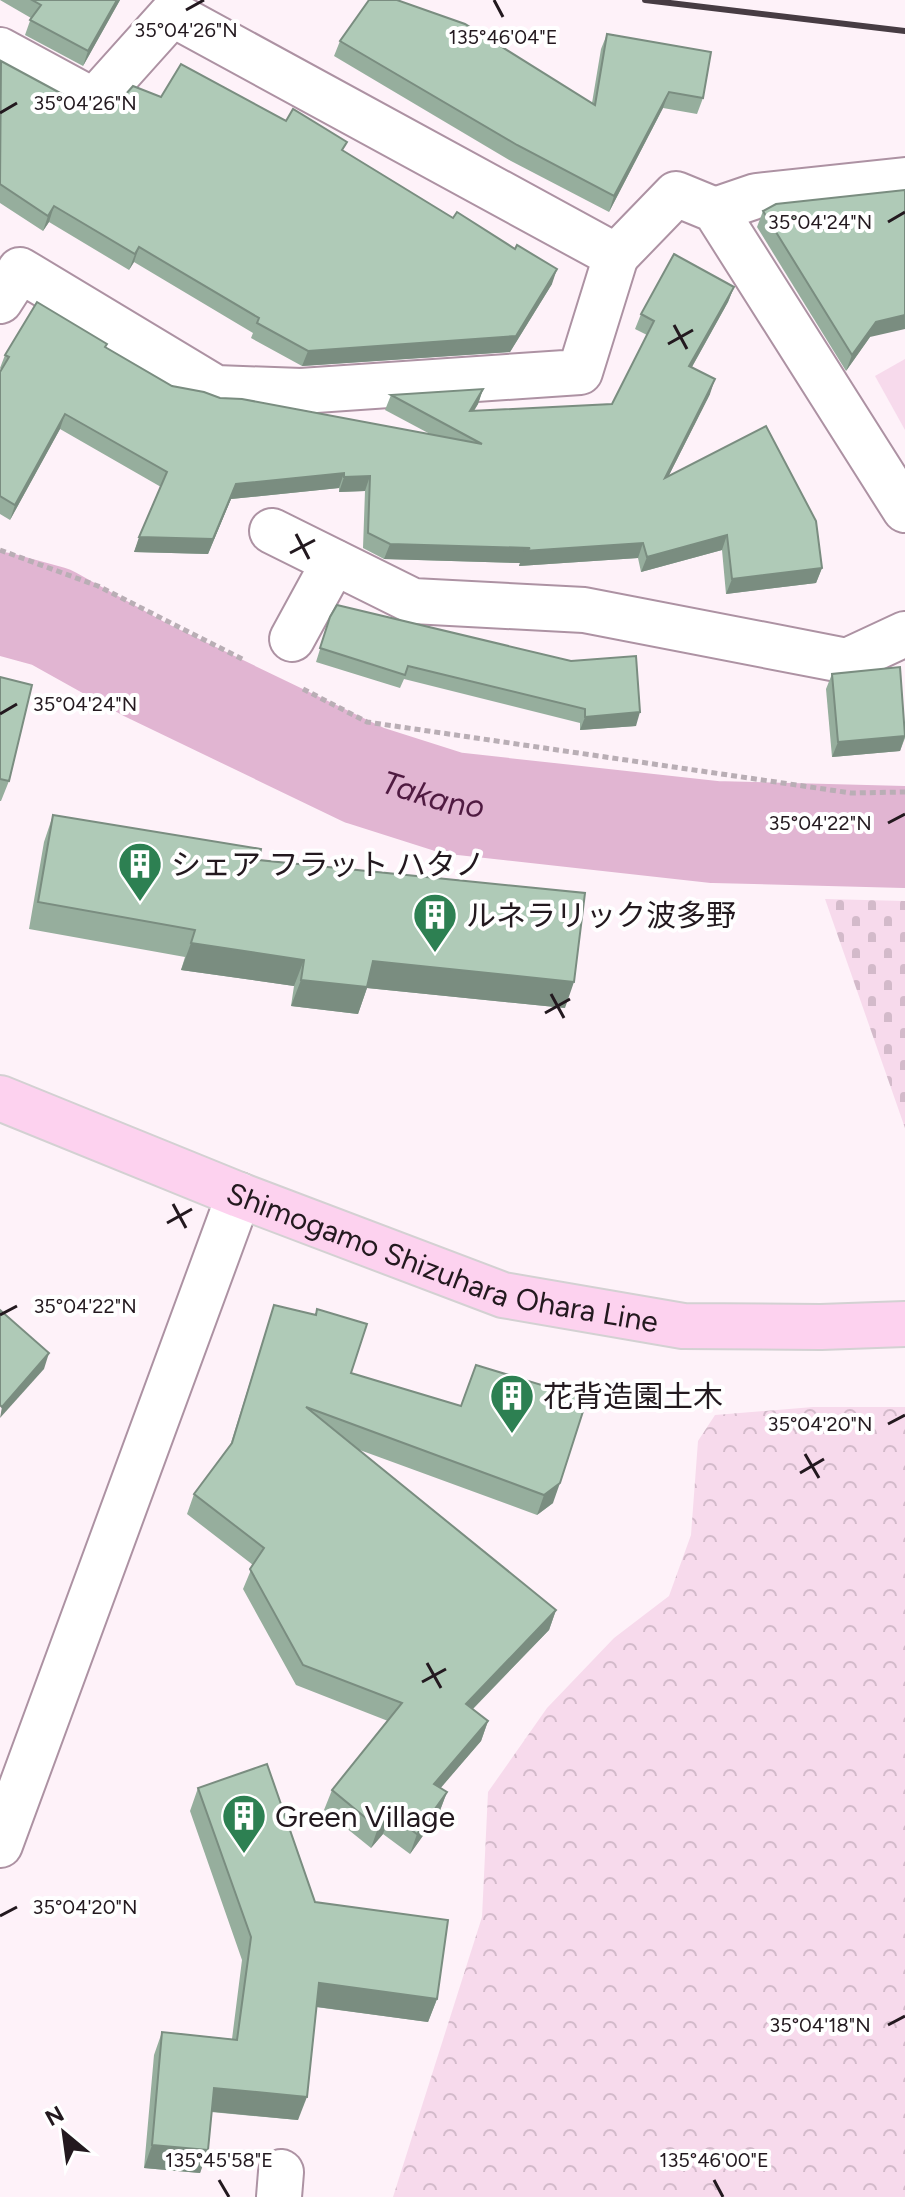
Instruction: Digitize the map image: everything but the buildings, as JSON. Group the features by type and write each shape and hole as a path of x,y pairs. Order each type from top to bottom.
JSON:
{"main road":[{"name":"Shimogamo Shizuhara Ohara Line","path":"0,1098 239,1195 503,1295 683,1326 905,1324"}],"street":[{"path":"0,50 94,101 172,14 616,256"},
{"path":"715,210 756,196 905,180"},
{"path":"0,301 20,270 216,388 301,391 580,372 616,256 676,194 715,210 905,510"},
{"path":"272,531 413,601 584,610 847,661 905,634"},
{"path":"292,639 334,562"},
{"path":"0,1845 239,1195"}],"path":[{"path":"0,550 98,586 254,665"},
{"path":"297,686 367,722 851,793 905,792"}],"green space":[{"path":"905,359 905,430 875,376"},
{"path":"825,899 905,901 905,1128"},
{"path":"813,1407 905,1407 905,2197 393,2197 482,1917 488,1792 547,1708 614,1638 669,1596 691,1535 698,1441 715,1415"}],"waterway":[{"name":"Takano","path":"0,603 51,617 146,670 364,775 452,803 714,832 905,837"}],"railway":[{"path":"645,0 905,31"}],"place":[{"name":"シェア フラット ハタノ","path":"140,903"},
{"name":"ルネラリック波多野","path":"435,954"},
{"name":"花背造園土木","path":"512,1435"},
{"name":"Green Village","path":"244,1855"}]}
